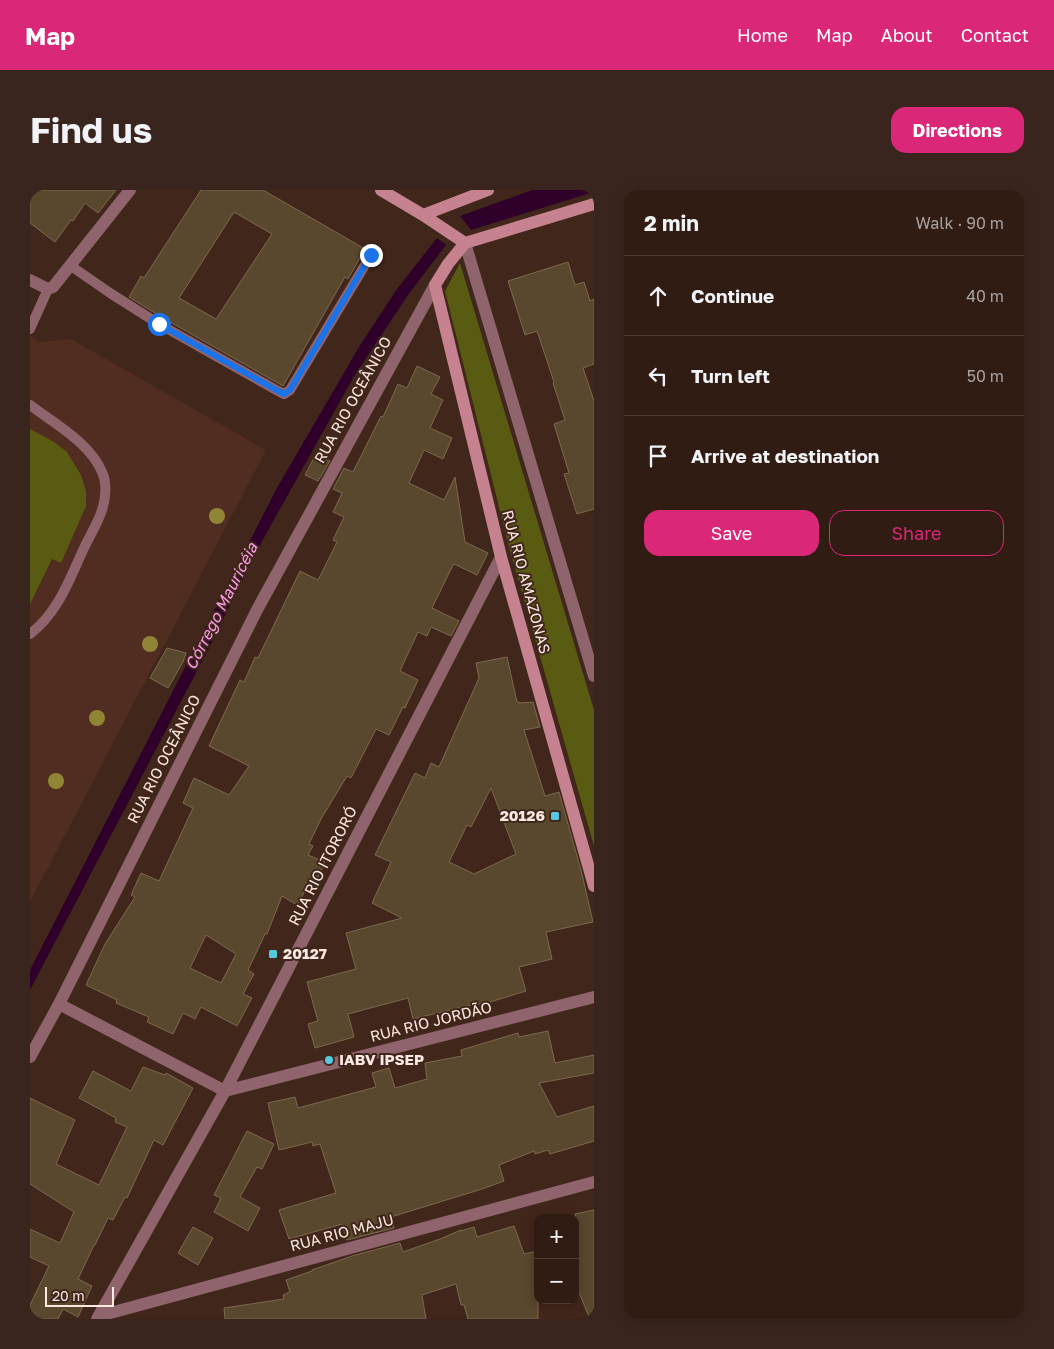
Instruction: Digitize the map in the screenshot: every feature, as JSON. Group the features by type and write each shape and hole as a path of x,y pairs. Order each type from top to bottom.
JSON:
{"street":[{"path":"30,280 48,290 53,287 130,190"},
{"path":"381,190 465,243 594,676"},
{"path":"423,215 488,190"},
{"path":"465,243 594,204"},
{"name":"RUA RIO OCEÂNICO","path":"30,1057 59,1004 258,608 435,286 448,264 465,243"},
{"name":"RUA RIO AMAZONAS","path":"435,286 501,557 594,886"},
{"name":"RUA RIO ITORORÓ","path":"98,1317 225,1091 501,557"},
{"name":"RUA RIO JORDÃO","path":"225,1091 594,997"},
{"path":"59,1004 225,1091"},
{"name":"RUA RIO MAJU","path":"98,1317 594,1182"}],"lane":[{"path":"71,266 159,324 284,394 290,390 371,255"},
{"path":"30,329 48,290"},
{"path":"30,405 84,445 104,474 106,491 103,509 60,601 46,620 30,634"}],"shaded area":[{"path":"460,263 594,710 594,846 509,547 445,291"},
{"path":"30,336 40,342 71,339 266,450 30,902"},
{"path":"30,429 54,442 67,452 81,475 86,491 86,506 61,563 52,559 30,604"}],"water":[{"path":"532,190 594,190 594,192 471,230 460,216"},
{"name":"Córrego Mauricéia","path":"437,238 446,245 408,295 353,378 256,552 209,648 30,990 30,970 278,486 359,347 397,289"}],"building":[{"path":"30,190 116,190 98,213 85,203 55,242 30,223"},
{"path":"201,190 263,190 365,249 348,279 345,277 283,386 129,297 141,276 144,278","holes":["234,212 272,234 216,319 179,298"]},
{"path":"568,262 575,285 584,282 590,301 594,299 594,364 583,368 594,401 594,509 577,514 564,474 569,473 554,424 565,420 554,382 537,331 525,335 508,281"},
{"path":"417,366 440,377 431,394 443,400 430,428 452,438 443,459 424,450 409,483 444,500 455,477 465,542 488,553 477,575 454,564 451,569 432,608 459,621 451,636 431,627 427,636 418,632 400,671 418,680 405,708 403,707 389,735 376,729 351,778 347,776 321,819 309,844 313,846 308,855 325,862 314,886 309,884 297,905 282,896 267,934 265,934 248,970 254,974 243,994 252,998 237,1026 201,1007 195,1019 183,1013 173,1034 147,1022 149,1017 116,1003 117,1000 86,985 105,944 135,897 131,895 141,873 159,881 193,808 183,803 194,778 229,795 249,766 209,746 240,680 244,682 255,657 258,658 300,571 318,580 337,542 333,540 344,517 333,512 342,493 333,489 344,468 353,472 381,416 383,417 398,384 407,388","holes":["206,935 236,954 221,983 190,968"]},
{"path":"316,454 330,461 318,481 305,475"},
{"path":"167,648 186,653 168,688 150,678"},
{"path":"507,657 517,702 533,702 540,727 524,730 545,796 559,792 581,870 593,922 546,932 552,959 519,967 526,991 490,1002 413,1019 408,998 348,1014 354,1037 315,1048 308,1024 318,1021 307,982 356,969 346,933 402,918 372,903 391,862 375,855 415,773 425,778 431,763 439,767 479,678 476,663","holes":["491,788 516,854 474,874 449,862 467,825 471,827"]},
{"path":"548,1031 555,1063 594,1055 594,1073 539,1083 557,1117 594,1106 594,1141 550,1154 548,1150 535,1154 534,1151 499,1165 504,1181 391,1217 394,1228 347,1240 342,1224 289,1239 279,1210 336,1193 320,1144 313,1146 312,1142 279,1150 268,1103 295,1097 298,1108 376,1087 372,1073 389,1068 395,1088 427,1079 425,1063 462,1056 461,1050 518,1033 519,1037"},
{"path":"143,1067 165,1075 166,1073 193,1088 163,1145 154,1140 127,1198 125,1197 113,1220 108,1218 94,1245 78,1279 92,1286 78,1317 63,1309 58,1319 30,1319 30,1305 49,1266 30,1257 30,1229 60,1243 74,1212 30,1184 30,1098 75,1120 56,1164 99,1185 127,1127 115,1122 116,1118 79,1098 93,1071 131,1091"},
{"path":"247,1131 274,1144 262,1169 257,1167 240,1197 260,1208 248,1231 214,1212 221,1198 214,1195"},
{"path":"594,1210 594,1319 590,1319 579,1293 579,1214 575,1214"},
{"path":"514,1226 524,1254 534,1252 534,1304 538,1304 538,1319 468,1319 464,1305 461,1305 456,1284 422,1295 426,1319 225,1319 224,1308 284,1299 283,1295 290,1292 286,1280 352,1256 400,1243 403,1252 474,1227 477,1237"},
{"path":"193,1227 213,1238 198,1265 178,1253"}],"place":[{"name":"20126","path":"555,816"},
{"name":"20127","path":"273,954"},
{"name":"IABV IPSEP","path":"329,1060"}],"route":[{"path":"159,324 284,394 290,390 371,255"}]}
